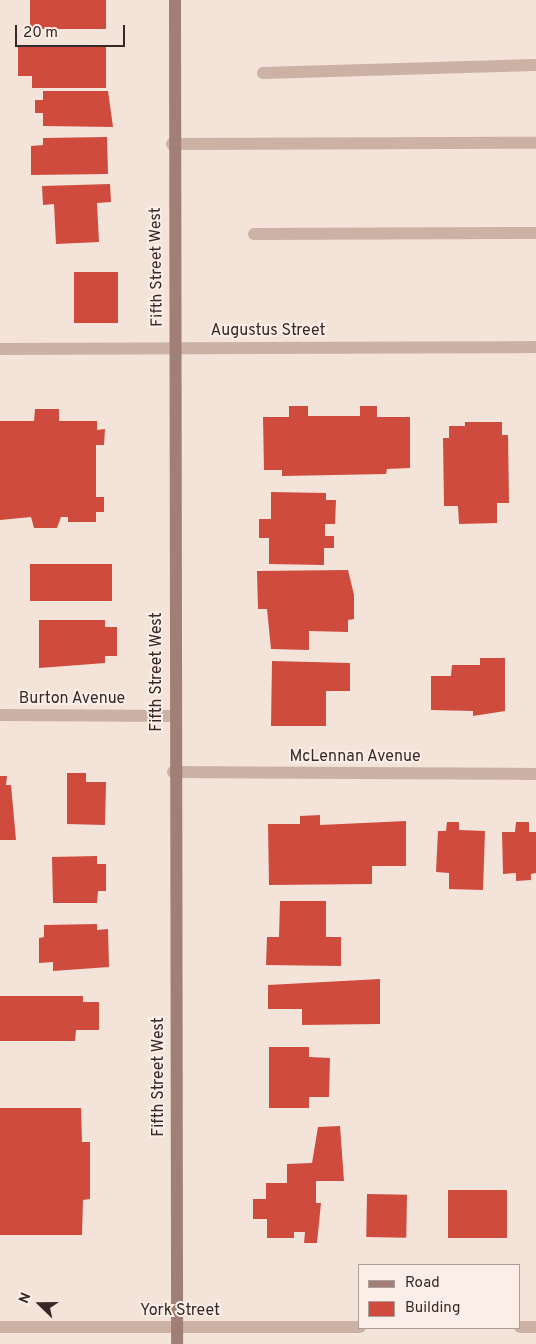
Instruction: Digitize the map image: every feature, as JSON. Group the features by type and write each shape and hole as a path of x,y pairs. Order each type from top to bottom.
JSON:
{"street":[{"name":"Fifth Street West","path":"175,0 172,144 174,348 173,772 177,1344"},
{"path":"263,74 536,66"},
{"path":"172,144 536,143"},
{"path":"254,234 536,233"},
{"name":"Augustus Street","path":"0,349 536,346"},
{"name":"Burton Avenue","path":"0,715 173,716"},
{"name":"McLennan Avenue","path":"173,772 536,774"},
{"name":"York Street","path":"0,1327 358,1327"},
{"path":"521,1327 536,1327"}],"building":[{"path":"30,0 106,0 106,29 30,29"},
{"path":"18,46 106,46 106,88 32,88 32,76 18,76"},
{"path":"43,91 108,91 113,127 43,126 43,113 35,113 35,100 43,100"},
{"path":"107,137 108,174 31,175 31,146 43,145 43,138"},
{"path":"110,184 111,202 97,203 99,242 56,244 54,204 43,205 42,186"},
{"path":"74,272 118,272 118,323 74,323"},
{"path":"289,406 308,406 308,416 360,416 360,406 377,406 377,417 410,417 410,468 387,469 386,474 282,476 282,470 264,470 263,417 289,417"},
{"path":"35,409 59,409 59,421 97,421 97,430 105,429 104,445 96,445 96,497 104,497 104,512 96,512 96,522 68,522 68,517 61,517 57,528 34,528 31,517 0,520 0,421 34,421"},
{"path":"465,422 502,422 502,435 508,435 509,503 497,503 497,523 459,524 458,506 444,506 443,438 449,438 449,426 465,426"},
{"path":"271,492 326,493 326,500 336,500 335,524 325,524 325,536 334,536 334,548 324,548 324,565 269,564 269,538 259,538 259,519 271,519"},
{"path":"30,564 112,564 112,601 30,601"},
{"path":"348,570 354,595 354,619 348,620 348,632 309,631 309,650 271,649 267,609 258,609 257,571"},
{"path":"39,620 105,620 105,627 117,627 117,656 105,656 105,663 39,668"},
{"path":"480,658 505,658 505,711 473,716 473,711 431,710 431,676 451,676 452,665 480,665"},
{"path":"272,661 350,663 350,691 326,691 326,726 271,726"},
{"path":"67,773 86,773 86,782 106,782 105,825 67,824"},
{"path":"0,776 7,776 6,785 11,785 16,840 0,840"},
{"path":"320,815 320,825 406,821 406,866 372,866 372,884 269,885 268,824 300,824 300,816"},
{"path":"447,822 459,822 459,830 485,831 483,890 449,889 449,873 436,872 438,831 446,831"},
{"path":"516,822 529,822 529,832 536,832 536,873 531,874 531,880 516,881 516,873 503,874 502,832 515,832"},
{"path":"97,856 97,864 106,864 106,891 98,891 97,903 53,903 52,857"},
{"path":"280,901 326,901 326,937 341,937 341,966 266,965 267,937 279,937"},
{"path":"97,924 97,930 108,929 109,967 53,971 53,962 39,963 39,938 44,937 44,925"},
{"path":"380,979 380,1024 302,1025 302,1009 268,1009 268,985"},
{"path":"0,996 83,996 83,1002 99,1002 99,1030 76,1030 75,1041 0,1041"},
{"path":"269,1047 309,1047 309,1057 330,1058 329,1097 309,1097 309,1108 269,1108"},
{"path":"0,1108 81,1108 82,1142 90,1142 90,1199 83,1200 82,1235 0,1235"},
{"path":"340,1126 344,1181 316,1181 316,1203 321,1203 317,1243 304,1243 305,1232 294,1232 294,1238 267,1238 267,1219 253,1219 253,1199 266,1199 266,1183 287,1183 287,1164 312,1163 318,1127"},
{"path":"448,1190 507,1190 507,1238 448,1238"},
{"path":"367,1194 407,1195 406,1238 366,1237"}]}
